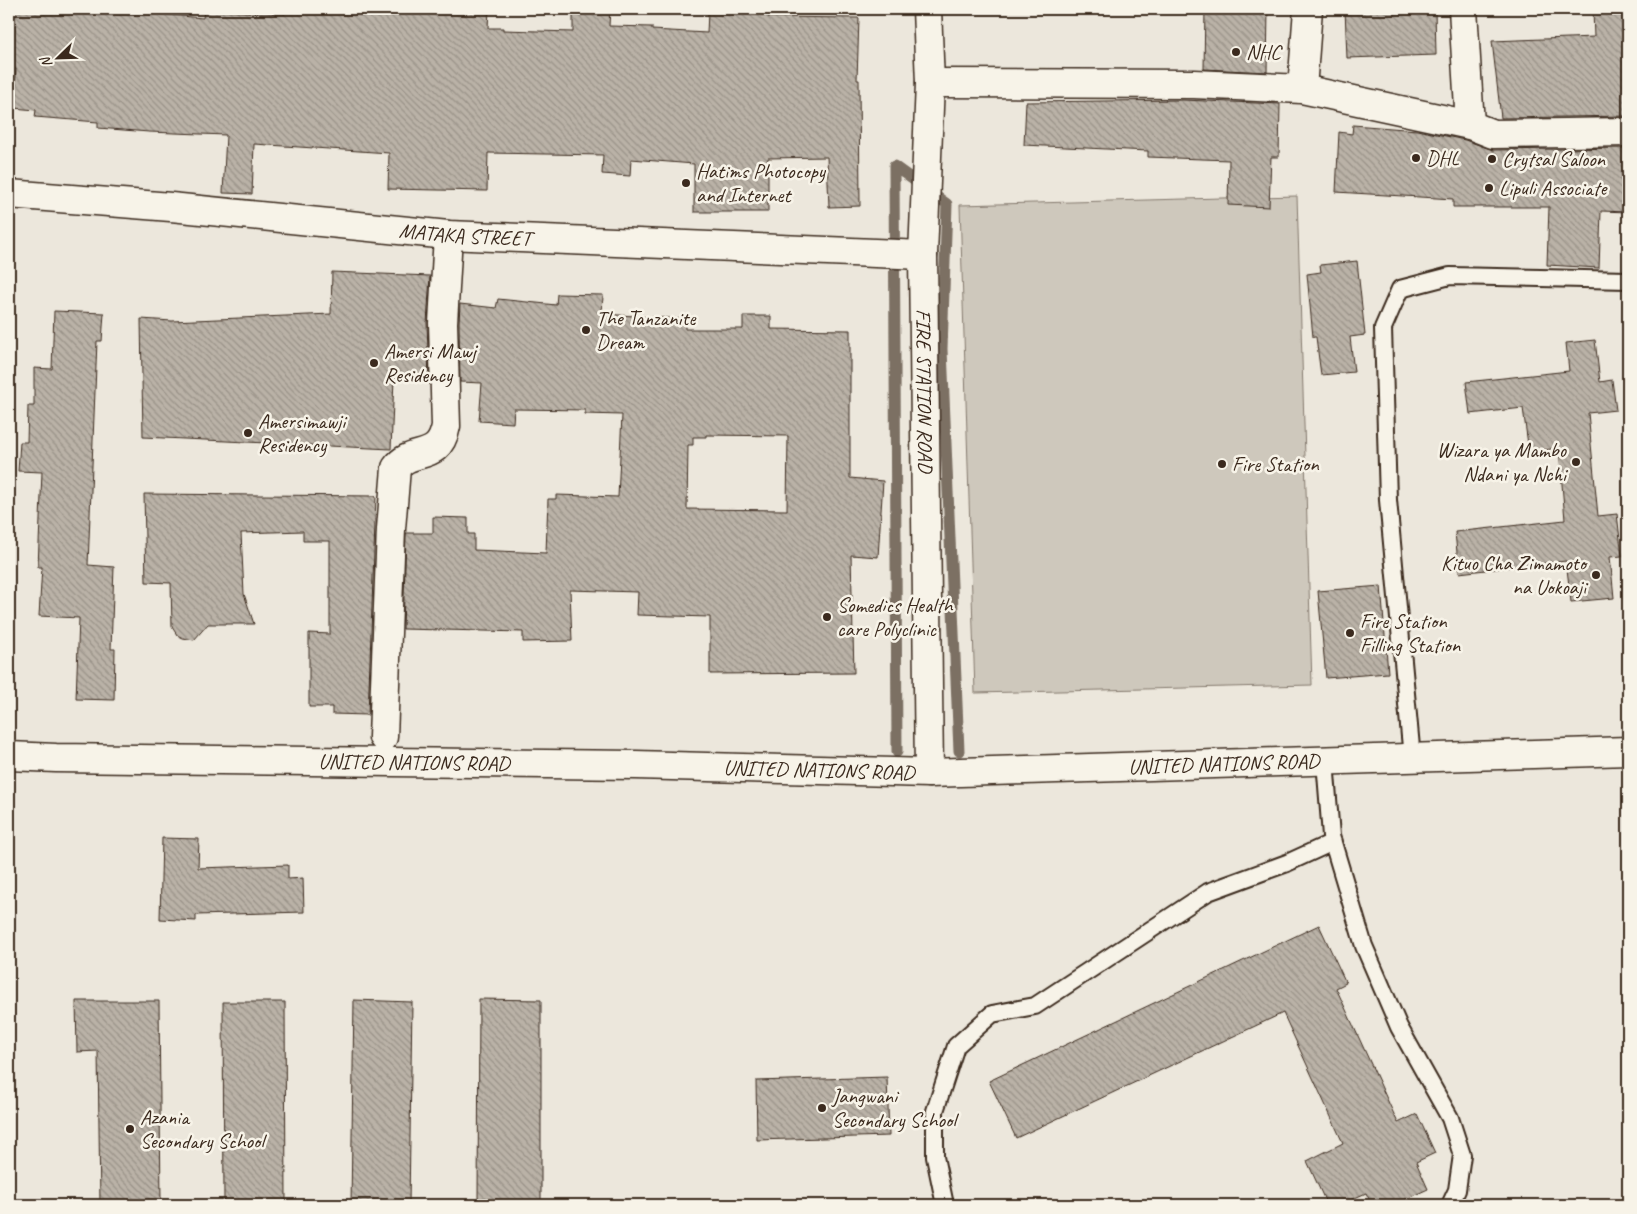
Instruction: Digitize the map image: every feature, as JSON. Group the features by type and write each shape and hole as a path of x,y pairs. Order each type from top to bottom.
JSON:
{"street":[{"name":"FIRE STATION ROAD","path":"927,9 930,83 923,256 929,773"},
{"path":"1302,89 1308,9"},
{"path":"1463,9 1470,125"},
{"path":"930,83 1194,84 1302,89 1470,125 1493,134 1628,132"},
{"name":"MATAKA STREET","path":"9,194 171,207 448,234 923,256"},
{"path":"383,737 391,529 396,468 400,463 434,449 444,437 446,426 443,323 448,234"},
{"name":"UNITED NATIONS ROAD","path":"9,756 636,766 929,773 1628,751"}],"lane":[{"path":"1412,758 1388,500 1383,328 1400,289 1450,276 1628,280"},
{"path":"1324,761 1331,836 1364,946 1399,1027 1450,1118 1462,1155 1457,1190 1450,1205"},
{"path":"946,1205 935,1157 935,1111 956,1046 992,1014 1035,1006 1208,892 1287,863 1333,842"}],"shaded area":[{"path":"1297,196 1312,685 975,693 960,205"}],"building":[{"path":"9,9 104,9 203,18 204,10 285,14 285,9 489,9 488,28 573,32 573,9 610,9 609,26 652,27 652,30 707,33 708,12 768,15 768,17 859,18 857,80 859,80 860,206 829,207 827,157 768,158 768,212 694,212 694,164 631,159 630,176 602,174 603,155 488,153 487,191 388,189 389,153 254,144 252,194 223,193 226,135 98,128 98,122 35,117 36,110 13,108 16,69 9,68"},
{"path":"1205,9 1268,9 1267,72 1204,69"},
{"path":"1345,9 1435,9 1436,55 1347,58"},
{"path":"1628,10 1628,116 1501,118 1492,41 1594,37 1593,11"},
{"path":"1182,100 1280,104 1279,157 1271,157 1269,207 1228,205 1229,160 1148,157 1148,151 1024,145 1026,102"},
{"path":"1353,125 1417,130 1465,140 1493,150 1628,148 1628,212 1601,211 1599,268 1547,265 1549,207 1453,207 1453,199 1336,192 1339,132 1352,134"},
{"path":"1357,261 1365,335 1350,337 1354,372 1321,375 1316,337 1313,337 1307,274 1321,272 1320,265"},
{"path":"332,272 430,276 427,323 429,381 394,379 391,449 143,437 141,319 172,321 331,314"},
{"path":"557,294 603,295 602,314 685,319 685,329 743,329 743,316 771,316 771,329 850,330 850,478 883,481 878,557 851,555 854,673 710,674 710,617 637,615 638,592 570,590 572,641 523,642 523,632 403,629 406,533 433,533 433,517 468,518 468,534 474,534 474,550 546,553 548,499 556,499 556,495 618,497 622,415 585,414 585,410 514,409 513,423 479,421 482,383 460,382 460,304 496,308 498,299 556,305","holes":["706,435 788,436 787,510 687,509 688,445 693,445 693,437 706,437"]},
{"path":"54,311 104,313 102,341 97,341 88,565 114,567 111,649 115,649 114,700 76,699 79,618 39,616 42,567 38,567 42,472 18,471 20,442 27,442 28,406 34,406 34,368 52,369"},
{"path":"1595,340 1600,382 1612,380 1616,410 1588,413 1598,516 1617,514 1622,556 1610,557 1614,598 1571,602 1566,561 1459,573 1455,532 1565,520 1559,448 1529,452 1523,408 1470,414 1466,382 1569,371 1566,343"},
{"path":"144,494 376,496 368,715 332,714 332,707 309,707 309,633 330,634 330,541 303,541 303,531 241,533 244,594 254,624 208,624 194,640 183,638 177,635 172,627 171,583 146,582"},
{"path":"1381,586 1388,673 1326,678 1318,591"},
{"path":"162,838 199,839 198,868 288,865 288,879 303,878 304,912 196,915 196,921 160,919"},
{"path":"1319,925 1346,983 1336,988 1398,1123 1417,1114 1435,1153 1416,1162 1428,1189 1393,1205 1372,1205 1366,1193 1339,1205 1327,1205 1307,1161 1343,1143 1283,1013 1016,1138 989,1081"},
{"path":"479,999 541,1000 541,1205 478,1205"},
{"path":"354,1000 412,1002 409,1205 351,1205"},
{"name":"Azania Secondary School","path":"76,1001 159,1001 161,1205 100,1205 98,1051 77,1052"},
{"name":"Azania Secondary School","path":"223,1002 285,1002 286,1205 224,1205"},
{"name":"Jangwani Secondary School","path":"887,1077 889,1136 757,1140 756,1081"}],"waterway":[{"path":"897,752 894,166 947,204 942,349 959,751"}],"place":[{"name":"NHC","path":"1236,52"},
{"name":"DHL","path":"1416,158"},
{"name":"Crytsal Saloon","path":"1492,159"},
{"name":"Hatims Photocopy and Internet","path":"686,183"},
{"name":"Lipuli Associate","path":"1489,188"},
{"name":"The Tanzanite Dream","path":"586,330"},
{"name":"Amersi Mawj Residency","path":"374,363"},
{"name":"Amersimawji Residency","path":"248,433"},
{"name":"Wizara ya Mambo Ndani ya Nchi","path":"1576,462"},
{"name":"Fire Station","path":"1222,464"},
{"name":"Kituo Cha Zimamoto na Uokoaji","path":"1596,575"},
{"name":"Somedics Health care Polyclinic","path":"827,617"},
{"name":"Fire Station Filling Station","path":"1350,633"},
{"name":"Jangwani Secondary School","path":"822,1108"},
{"name":"Azania Secondary School","path":"130,1129"}]}
